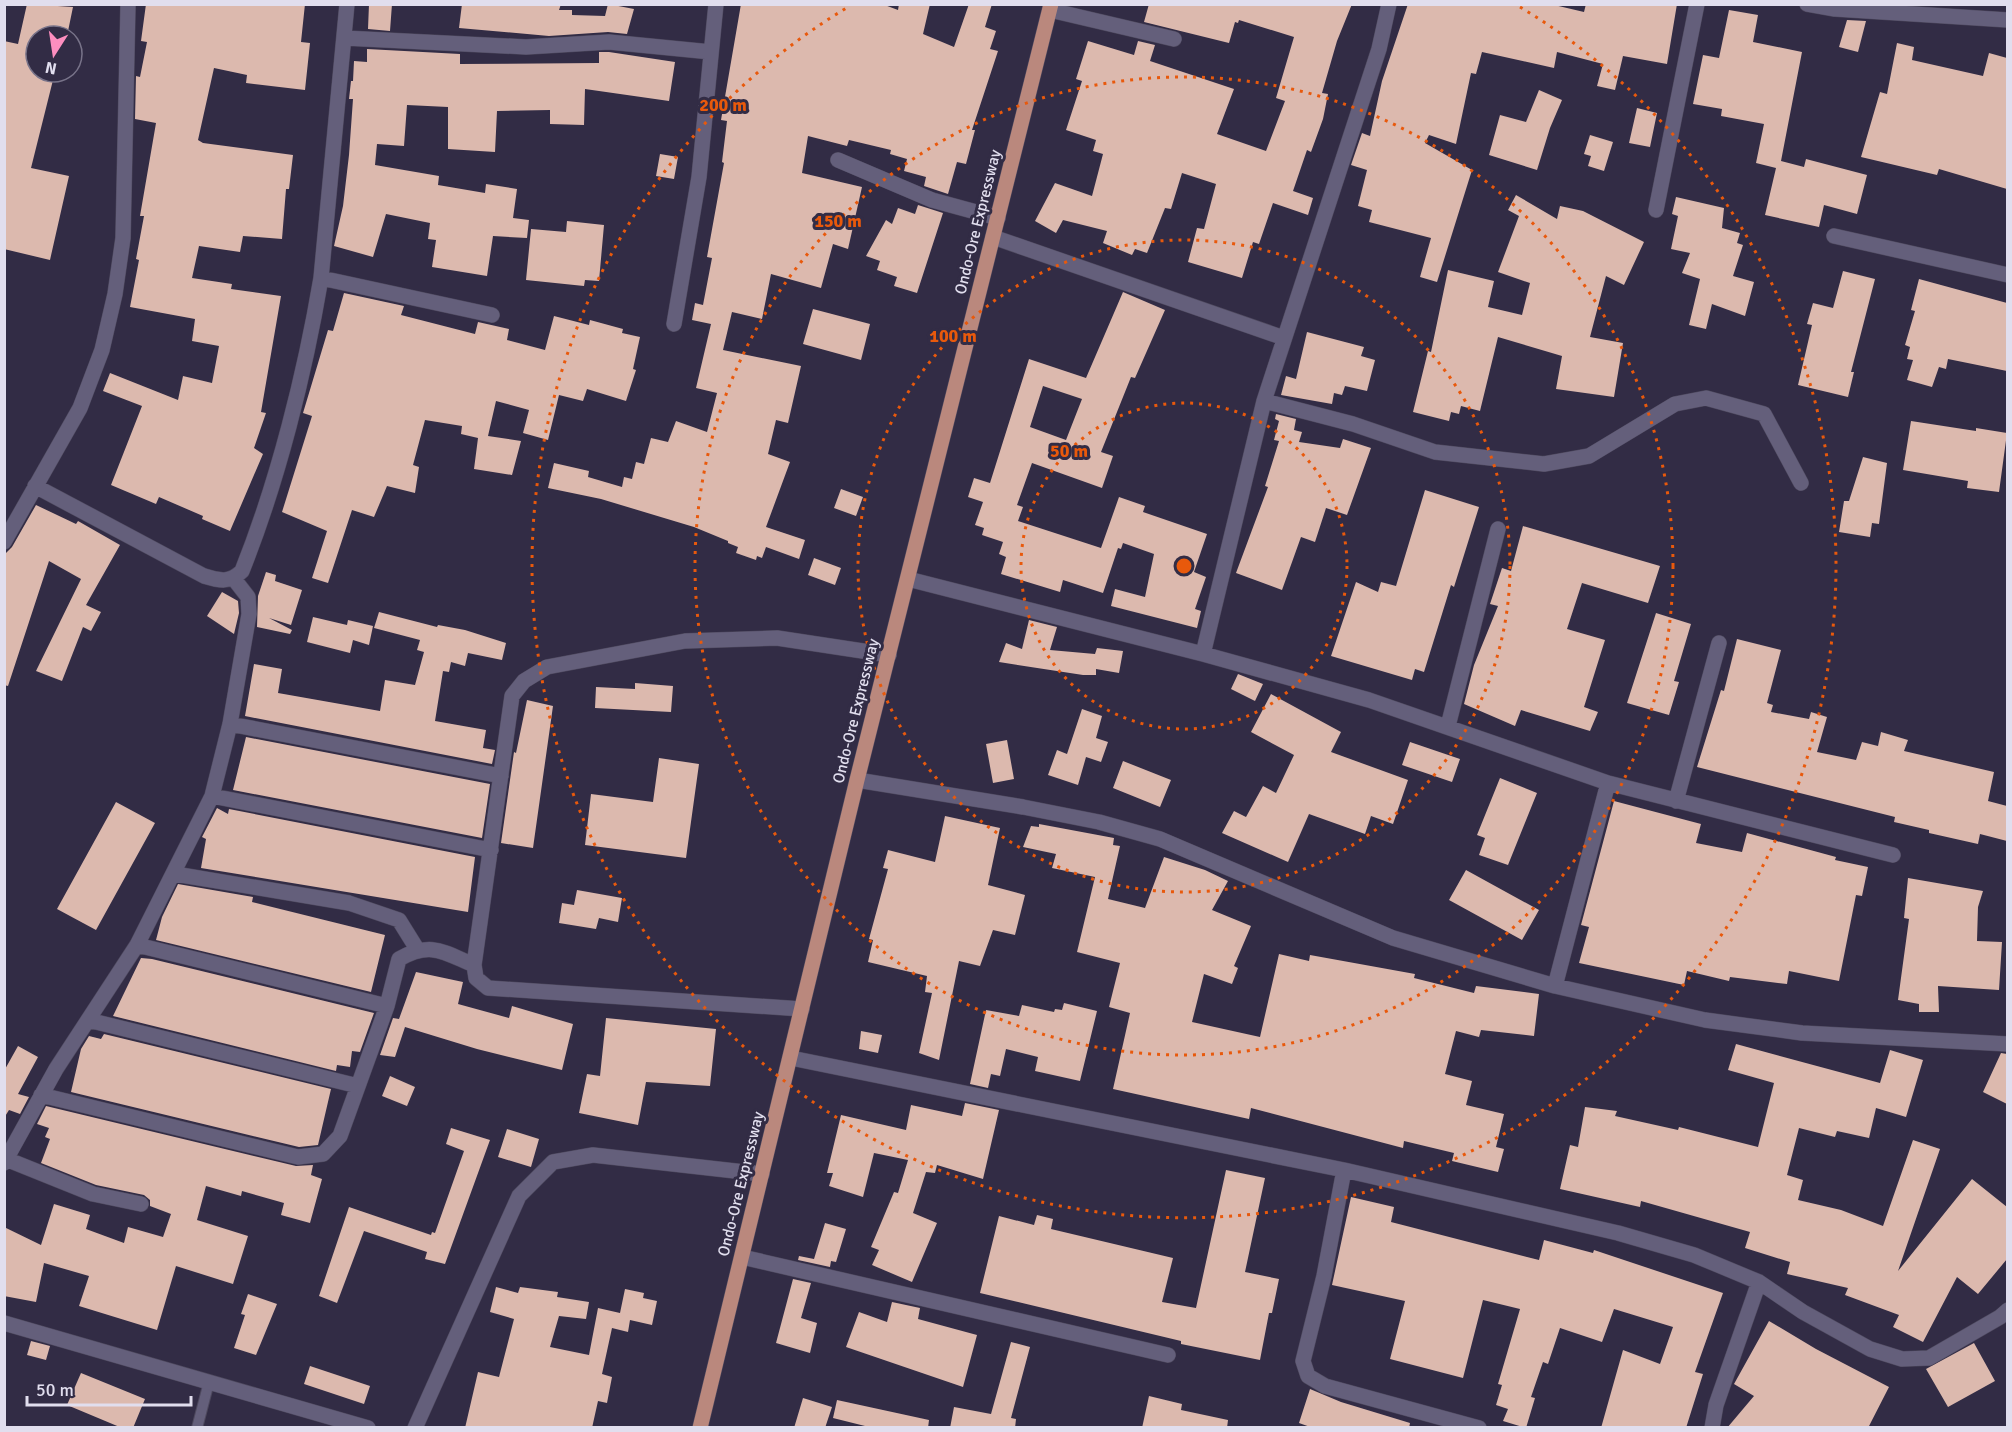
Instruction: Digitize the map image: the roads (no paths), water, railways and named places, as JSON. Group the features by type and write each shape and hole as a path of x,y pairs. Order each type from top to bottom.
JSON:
{"main road":[{"name":"Ondo-Ore Expressway","path":"700,1428 857,780 1050,7"}],"street":[{"path":"4,542 80,408 102,350 115,294 123,238 128,4"},
{"path":"35,486 204,576 219,580 234,579 242,571 266,501 304,363 321,278 347,4"},
{"path":"674,324 699,177 716,4"},
{"path":"1203,654 1264,401 1379,49 1389,4"},
{"path":"1656,210 1697,4"},
{"path":"1807,4 2007,20"},
{"path":"1050,7 1173,39"},
{"path":"344,38 526,47 609,42 711,52"},
{"path":"838,160 932,200 998,218"},
{"path":"1834,236 2007,275"},
{"path":"993,237 1284,339"},
{"path":"321,278 492,315"},
{"path":"1264,401 1353,424 1435,452 1544,465 1589,456 1675,404 1706,398 1764,414 1801,483"},
{"path":"1448,726 1498,529"},
{"path":"141,1204 93,1194 5,1161 41,1095 137,945 175,874 212,796 230,724 249,614 248,597 234,579"},
{"path":"908,579 1203,654 1369,700 1608,783 1893,855"},
{"path":"802,1009 488,988 476,978 474,965 512,696 524,681 547,667 685,641 777,638 889,655"},
{"path":"1676,801 1719,643"},
{"path":"230,724 501,776"},
{"path":"857,780 1023,807 1099,822 1160,839 1393,938 1555,986 1705,1020 1802,1033 2007,1044"},
{"path":"1555,986 1608,783"},
{"path":"212,796 491,850"},
{"path":"175,874 349,903 399,920 417,949"},
{"path":"137,945 387,1006"},
{"path":"41,1095 298,1157 323,1154 340,1136 387,1006 399,959 417,949 440,951 474,965"},
{"path":"88,1020 358,1086"},
{"path":"791,1058 1344,1170 1618,1233 1694,1255 1758,1282 1803,1312 1870,1349 1902,1359 1929,1358 2000,1317 2007,1310"},
{"path":"415,1428 519,1196 553,1162 593,1155 762,1173"},
{"path":"1344,1170 1324,1276 1303,1361 1308,1376 1325,1386 1479,1428"},
{"path":"742,1257 1168,1355"},
{"path":"1712,1428 1716,1405 1758,1282"},
{"path":"4,1323 368,1428"}],"lane":[{"path":"196,1428 208,1382"}]}
